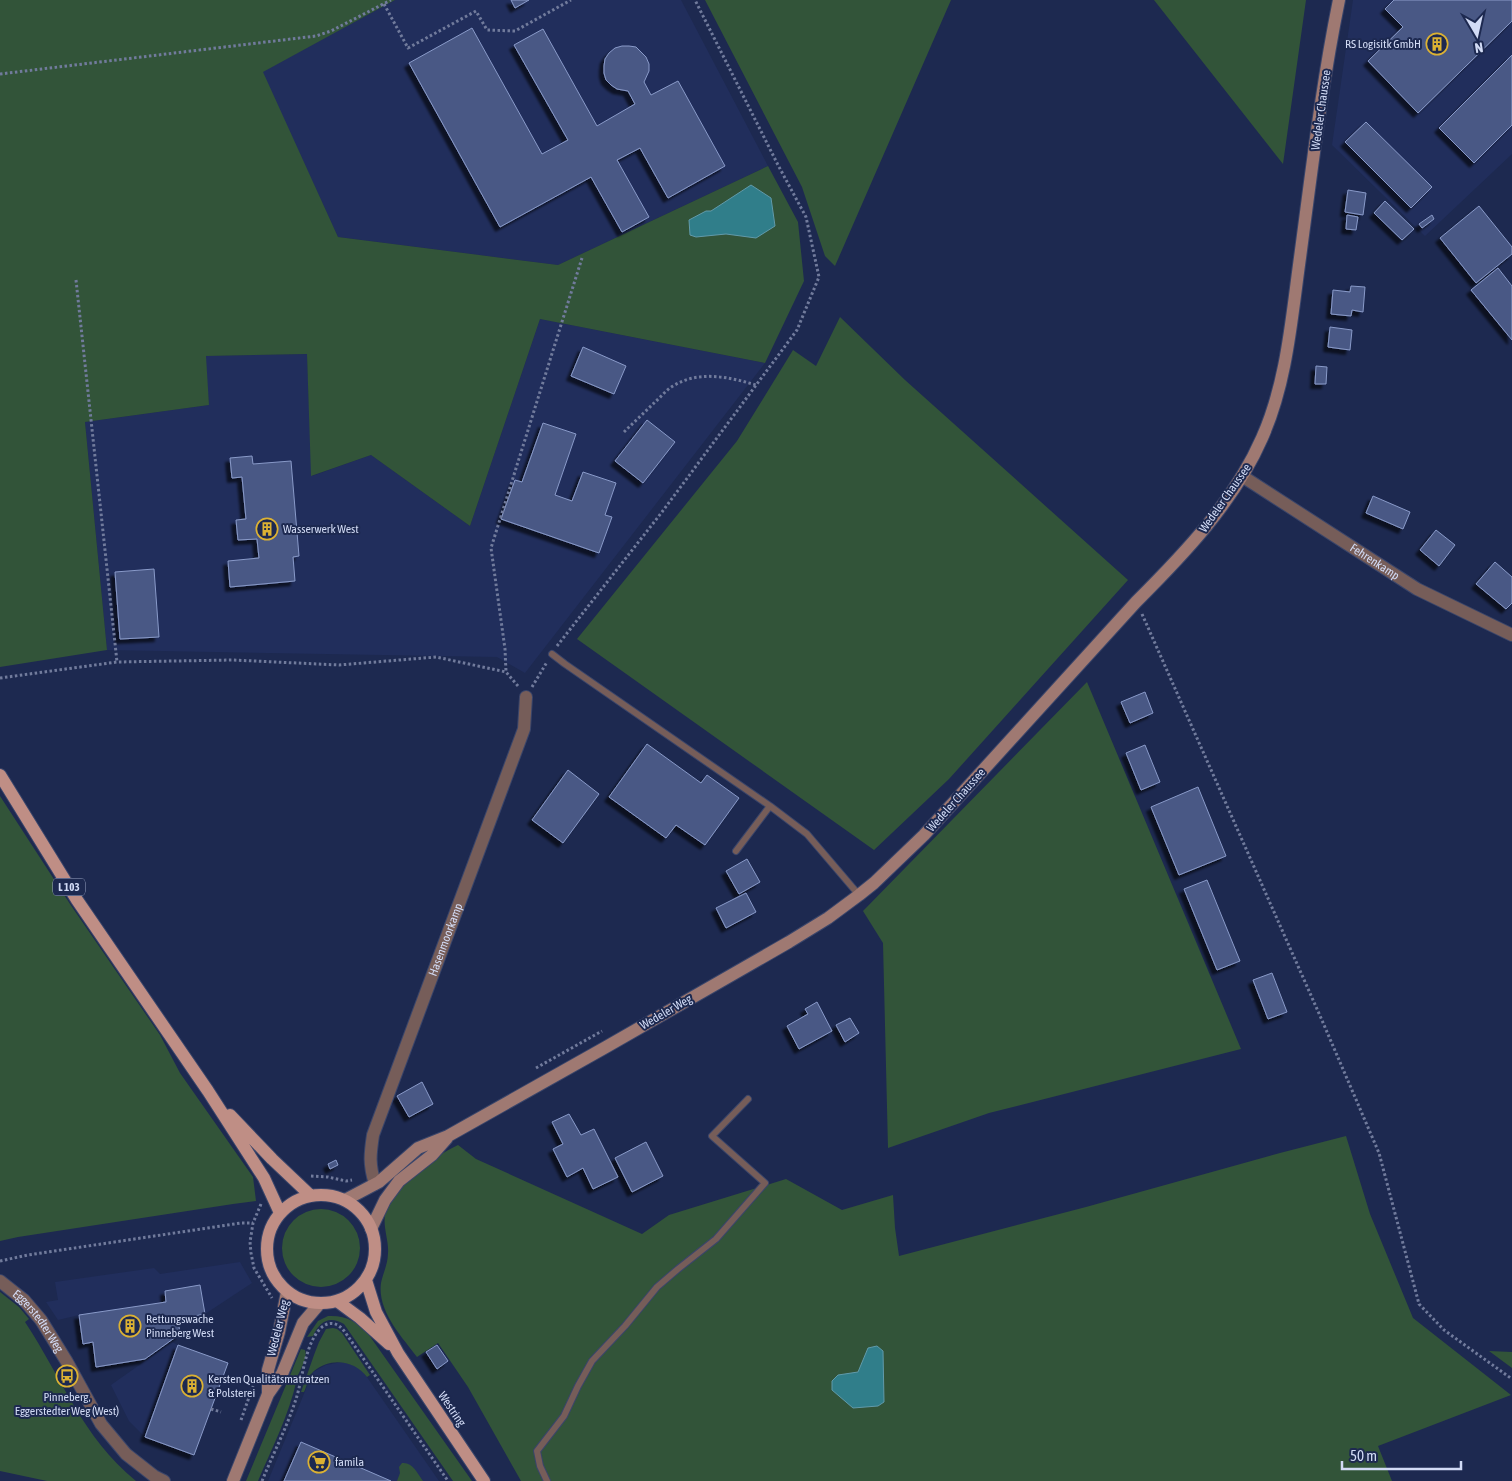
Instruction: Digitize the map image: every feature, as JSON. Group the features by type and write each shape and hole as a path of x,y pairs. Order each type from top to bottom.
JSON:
{"main road":[{"name":"Wedeler Chaussee","path":"878,879 924,834 1209,524 1242,476 1262,439 1277,398 1287,350 1322,99 1339,0"},
{"name":"L 103","path":"0,775 77,900 208,1091 264,1178 280,1212"},
{"name":"Wedeler Weg","path":"345,1200 375,1184 418,1148 448,1136 790,942 828,918 878,879"},
{"name":"L 103","path":"208,1091 272,1159 310,1195"},
{"name":"Wedeler Weg","path":"372,1229 385,1200 399,1181 432,1155 448,1136"},
{"path":"310,1195 328,1195 345,1200 364,1215 372,1229 375,1246 373,1264 366,1280 353,1293 337,1301 320,1303 302,1300 287,1292 275,1278 268,1262 266,1245 270,1228 280,1212 294,1202 310,1195"},
{"name":"Westring","path":"366,1280 376,1312 398,1353 484,1481"},
{"name":"Wedeler Weg","path":"268,1394 268,1370 279,1332 287,1292"},
{"name":"Westring","path":"337,1301 360,1318 398,1353"},
{"name":"Wedeler Weg","path":"232,1481 268,1394 282,1374 303,1324 320,1303"}],"street":[{"name":"Fehrenkamp","path":"1242,476 1417,589 1512,636"},
{"name":"Hasenmoorkamp","path":"375,1184 371,1171 370,1156 373,1135 524,729 526,697"},
{"name":"Eggerstedter Weg","path":"0,1281 24,1300 41,1320 67,1362 101,1424 126,1454 154,1476 164,1481"}],"lane":[{"path":"552,654 770,806 807,834 859,895"},
{"path":"736,851 770,806"},
{"path":"547,1481 540,1466 537,1451 564,1416 592,1361 625,1326 657,1287 716,1239 765,1183 712,1136 748,1099"}],"path":[{"path":"0,74 316,36 331,31 391,0"},
{"path":"384,4 408,48 476,11 487,30 515,31 571,0"},
{"path":"582,258 491,548 505,649 506,672 526,697 552,654 662,512 798,330 819,277 806,217 695,0"},
{"path":"76,280 117,662"},
{"path":"624,432 671,387 683,381 712,376 732,378 756,385"},
{"path":"1136,602 1379,1153 1419,1304 1444,1330 1512,1379"},
{"path":"0,678 117,662 233,660 339,665 436,657 506,672"},
{"path":"531,1072 609,1027"},
{"path":"310,1176 346,1181 356,1180 371,1171"},
{"path":"261,1198 261,1206 254,1223 250,1242 250,1253 254,1268 274,1304"},
{"path":"0,1260 241,1223 254,1223"},
{"path":"262,1481 296,1400 311,1344 321,1328 333,1323 340,1325 448,1481"},
{"path":"240,1423 254,1384"},
{"path":"211,1409 221,1412"}],"shaded area":[{"path":"0,0 395,0 263,72 338,237 558,265 768,166 798,222 804,281 765,363 540,319 470,526 371,455 311,476 307,354 206,356 209,405 85,422 107,650 0,667"},
{"path":"395,0 681,0 768,166 558,265 338,237 262,72"},
{"path":"705,0 951,0 835,266 825,256 802,187"},
{"path":"1154,0 1306,0 1283,164"},
{"path":"1353,0 1512,0 1512,154 1425,236 1332,145"},
{"path":"751,185 771,198 775,226 756,238 726,234 696,237 690,235 689,220 706,211 711,211"},
{"path":"840,317 905,380 1128,580 949,779 874,850 577,639 737,441 793,350 816,366"},
{"path":"540,319 765,363 525,673 497,657 107,650 85,422 209,405 205,356 307,354 312,476 371,455 470,526"},
{"path":"1087,682 1241,1049 989,1113 888,1148 883,943 863,911"},
{"path":"0,796 70,904 160,1035 180,1073 253,1177 256,1201 0,1241"},
{"path":"1346,1136 1370,1214 1413,1318 1511,1395 1378,1446 1392,1481 521,1481 468,1387 438,1343 417,1357 392,1323 383,1304 381,1293 381,1283 388,1257 385,1215 389,1205 395,1194 414,1174 437,1157 458,1145 476,1159 642,1234 669,1215 786,1179 842,1210 893,1195 899,1256"},
{"path":"321,1209 336,1212 349,1220 357,1233 360,1248 357,1263 349,1276 336,1284 321,1287 306,1284 293,1276 285,1263 282,1248 285,1233 293,1220 306,1212"},
{"path":"240,1262 252,1283 205,1314 200,1285 165,1291 166,1302 58,1320 46,1302 58,1300 55,1282 154,1268 160,1274"},
{"path":"0,1292 19,1307 29,1319 25,1322 87,1426 117,1464 136,1481 47,1481 0,1471"},
{"path":"328,1316 351,1320 369,1335 472,1481 453,1481 344,1324 334,1320 325,1321 318,1327 313,1336 307,1337 318,1321"},
{"path":"333,1328 342,1333 370,1375 367,1377 362,1371 349,1364 335,1362 320,1367 312,1373 304,1392 301,1392 319,1342 326,1329"},
{"path":"172,1342 178,1345 145,1437 129,1421 111,1385"},
{"path":"877,1346 883,1351 884,1402 878,1406 853,1408 832,1390 832,1381 838,1375 858,1372 868,1348"},
{"path":"301,1349 305,1350 306,1353 303,1365 280,1431 258,1481 246,1481"},
{"path":"1489,1351 1512,1352 1512,1368"},
{"path":"342,1362 354,1365 362,1370 439,1481 268,1481 313,1372 326,1365"},
{"path":"402,1463 412,1466 423,1481 397,1481 400,1473 399,1467"}],"building":[{"path":"511,0 529,0 515,8"},
{"name":"RS Logisitk GmbH","path":"1394,0 1512,0 1512,21 1418,113 1368,61 1403,27 1385,9"},
{"path":"472,28 542,154 568,140 514,45 543,29 597,126 635,104 628,91 617,89 606,80 604,66 605,59 615,48 622,46 636,47 646,57 649,64 649,71 644,82 651,95 678,81 725,166 668,198 640,148 617,160 649,217 622,232 591,177 500,227 409,63"},
{"path":"1512,55 1512,125 1474,163 1439,128"},
{"path":"1366,122 1432,187 1411,208 1345,142"},
{"path":"1348,190 1366,193 1363,215 1345,212"},
{"path":"1385,201 1414,229 1402,240 1374,213"},
{"path":"1479,206 1512,247 1512,254 1476,283 1440,238"},
{"path":"1347,215 1358,217 1356,230 1346,229"},
{"path":"1432,215 1434,219 1422,228 1419,224"},
{"path":"1498,268 1512,286 1512,340 1471,290"},
{"path":"1351,286 1365,287 1363,312 1352,310 1351,316 1331,314 1333,290 1350,292"},
{"path":"1330,327 1352,330 1350,350 1328,347"},
{"path":"583,347 626,366 614,394 571,376"},
{"path":"1316,366 1327,367 1326,384 1315,384"},
{"path":"647,420 675,442 643,483 615,461"},
{"path":"543,423 576,434 555,495 572,501 583,472 616,483 605,515 612,517 599,553 501,519 515,480 522,482"},
{"name":"Wasserwerk West","path":"252,456 253,464 291,461 299,556 293,557 295,581 230,587 228,561 259,558 257,539 238,540 236,520 246,519 242,477 232,478 230,458"},
{"path":"1373,496 1410,512 1403,529 1366,513"},
{"path":"1436,530 1455,545 1439,566 1420,550"},
{"path":"1495,562 1512,577 1512,603 1506,609 1476,584"},
{"path":"154,569 159,637 120,639 115,572"},
{"path":"1145,692 1153,713 1130,723 1121,702"},
{"path":"647,744 701,783 707,775 739,798 705,845 676,825 666,838 609,797"},
{"path":"1145,745 1160,782 1141,790 1126,753"},
{"path":"568,770 599,794 563,843 532,820"},
{"path":"1198,787 1226,856 1179,875 1151,807"},
{"path":"747,859 760,882 739,894 726,871"},
{"path":"1207,880 1240,961 1217,970 1184,889"},
{"path":"746,893 756,912 726,928 716,908"},
{"path":"1272,973 1287,1012 1268,1019 1253,980"},
{"path":"817,1002 832,1031 799,1049 787,1026 808,1014 805,1009"},
{"path":"850,1018 859,1033 845,1042 836,1025"},
{"path":"422,1082 433,1104 409,1117 397,1096"},
{"path":"569,1114 581,1135 594,1129 618,1177 593,1189 583,1168 567,1177 553,1149 563,1144 552,1122"},
{"path":"646,1142 663,1176 632,1192 615,1158"},
{"path":"336,1160 338,1165 330,1169 328,1164"},
{"name":"Rettungswache Pinneberg West","path":"200,1285 205,1314 178,1319 180,1334 145,1359 96,1367 93,1342 83,1344 79,1315 166,1302 165,1291"},
{"name":"Kersten Qualitätsmatratzen & Polsterei","path":"178,1345 228,1363 194,1455 145,1437"},
{"path":"437,1345 448,1361 437,1369 426,1352"},
{"name":"famila","path":"301,1442 391,1481 284,1481"}],"place":[{"name":"RS Logisitk GmbH","path":"1437,44"},
{"name":"Wasserwerk West","path":"267,529"},
{"name":"Rettungswache Pinneberg West","path":"130,1326"},
{"name":"Pinneberg, Eggerstedter Weg (West)","path":"67,1376"},
{"name":"Kersten Qualitätsmatratzen & Polsterei","path":"192,1386"},
{"name":"famila","path":"319,1462"}]}
